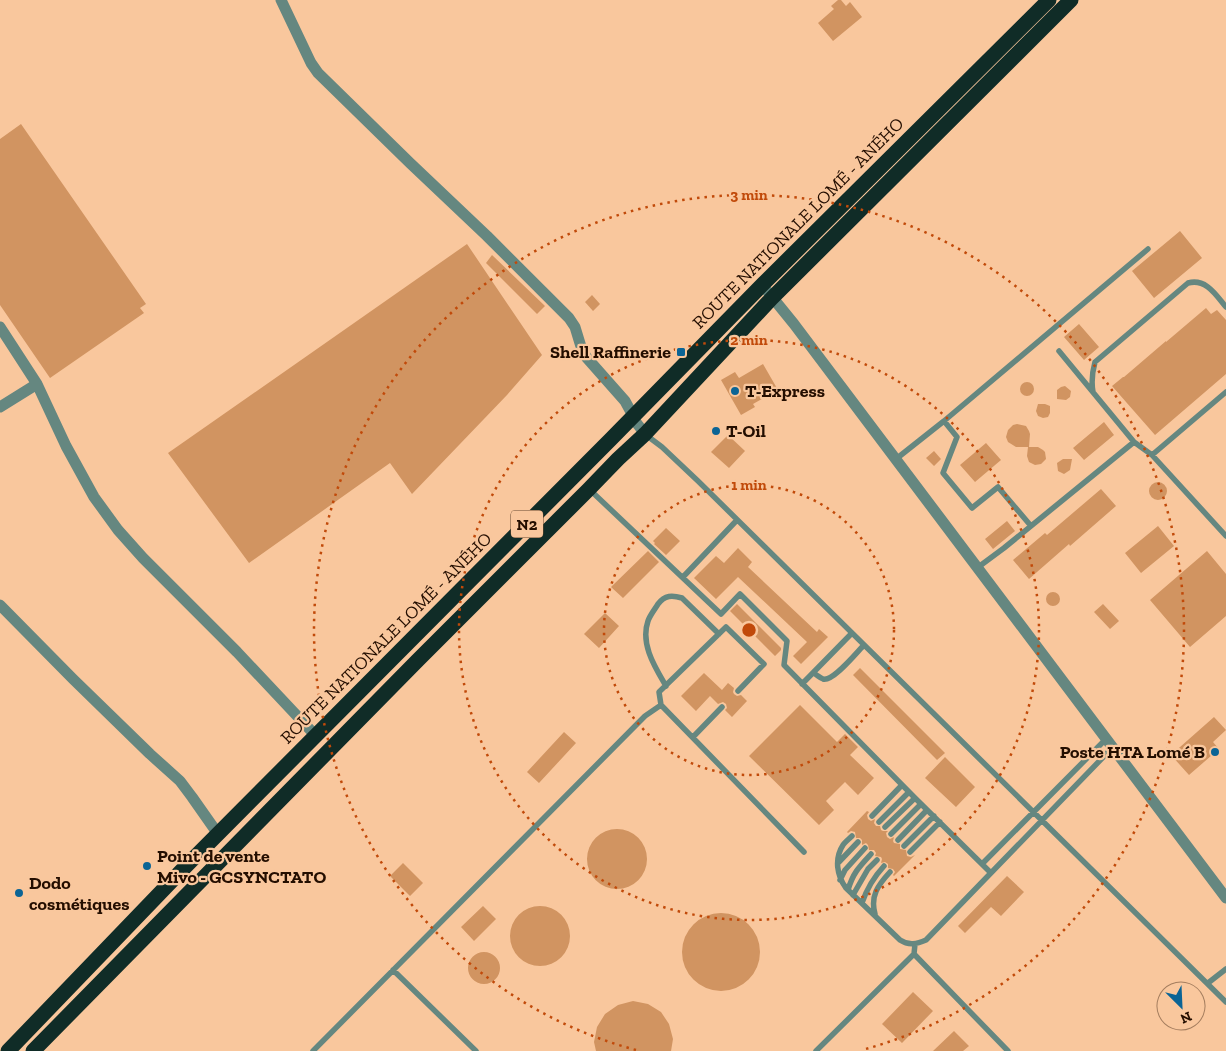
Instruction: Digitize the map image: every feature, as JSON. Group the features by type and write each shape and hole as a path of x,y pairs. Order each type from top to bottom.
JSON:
{"highway":[{"name":"ROUTE NATIONALE LOMÉ - ANÉHO","path":"8,1051 218,834 763,284 1049,0"},
{"name":"ROUTE NATIONALE LOMÉ - ANÉHO","path":"33,1051 410,668 645,434 772,298 1070,0"}],"street":[{"path":"281,0 311,63 318,73 564,313 573,323 582,350 587,358 625,401 632,417 645,434"},
{"path":"763,284 1226,898"},
{"path":"0,327 37,384 66,446 94,497 118,530 316,736"},
{"path":"0,407 37,384"},
{"path":"0,605 80,686 180,782 218,834"}],"lane":[{"path":"895,460 1148,249"},
{"path":"1093,392 1091,382 1095,362 1188,283 1205,284 1226,307"},
{"path":"1059,351 1134,442 1152,455 1226,536"},
{"path":"1152,455 1226,392"},
{"path":"944,421 957,437 943,473 966,501 972,508 998,486 1031,526"},
{"path":"645,434 662,447 738,520 1226,1002"},
{"path":"977,568 1134,442"},
{"path":"589,489 721,614 740,594 787,642 784,665 991,873"},
{"path":"683,577 738,520"},
{"path":"666,686 652,661 646,640 648,620 661,601 667,597 674,596 682,598 719,634"},
{"path":"738,691 764,664 726,628 659,692 661,705 804,852"},
{"path":"802,684 852,633"},
{"path":"813,672 823,679 830,679 864,645"},
{"path":"313,1051 645,716 661,705"},
{"path":"693,737 722,707"},
{"path":"982,864 1033,811 1109,744"},
{"path":"852,836 840,853 838,863 840,880 900,940 915,944 926,940 991,873 1042,820 1109,744"},
{"path":"872,816 902,785"},
{"path":"879,822 909,792"},
{"path":"885,828 915,798"},
{"path":"892,834 921,804"},
{"path":"898,840 927,810"},
{"path":"904,846 934,816"},
{"path":"910,852 940,822"},
{"path":"838,863 858,842"},
{"path":"840,880 845,870 865,848"},
{"path":"848,890 852,877 871,854"},
{"path":"853,895 868,869 877,860"},
{"path":"862,903 875,875 884,866"},
{"path":"876,917 873,908 873,898 881,881 890,872"},
{"path":"816,1051 914,954 915,944"},
{"path":"914,954 1008,1051"},
{"path":"1208,984 1226,969"},
{"path":"393,970 476,1051"}],"building":[{"path":"838,0 841,0 846,6 850,2 862,17 833,41 818,23 834,9 831,6"},
{"path":"21,124 146,304 140,308 144,313 50,378 0,305 0,139"},
{"path":"1180,231 1202,258 1154,298 1132,271"},
{"path":"467,244 542,355 507,395 412,494 390,463 249,563 168,453"},
{"path":"492,255 545,306 537,314 486,263"},
{"path":"592,295 600,304 593,311 585,302"},
{"path":"1206,308 1211,314 1217,310 1226,320 1226,374 1155,435 1112,386"},
{"path":"1079,324 1099,347 1084,360 1064,337"},
{"path":"763,364 778,390 753,404 755,407 741,415 721,380 735,372 739,378"},
{"path":"1024,382 1030,382 1034,389 1030,396 1024,396 1020,392 1020,386"},
{"path":"1065,386 1071,391 1070,397 1066,400 1057,399 1057,390"},
{"path":"1038,404 1050,406 1048,417 1038,416 1036,411"},
{"path":"1104,422 1114,435 1084,460 1073,448"},
{"path":"1017,424 1026,426 1029,431 1029,447 1038,447 1045,452 1046,459 1041,464 1035,465 1029,462 1027,456 1028,447 1016,447 1008,442 1006,437 1008,430"},
{"path":"728,435 745,451 729,468 711,452"},
{"path":"986,443 1001,460 975,482 960,465"},
{"path":"934,451 941,459 934,466 926,458"},
{"path":"1063,459 1072,459 1070,470 1064,474 1058,471 1057,463"},
{"path":"1158,482 1164,485 1167,491 1164,497 1158,500 1152,497 1149,491 1152,485"},
{"path":"1101,489 1116,506 1029,579 1013,560 1045,533 1047,535"},
{"path":"1007,521 1015,531 993,549 985,539"},
{"path":"1158,526 1174,546 1141,573 1125,553"},
{"path":"666,528 680,541 666,555 653,541"},
{"path":"738,548 752,562 748,567 817,632 819,629 828,637 801,664 793,656 807,642 738,577 716,599 694,578 716,556 724,563"},
{"path":"648,551 659,562 623,598 611,587"},
{"path":"1207,551 1226,574 1226,616 1190,647 1150,600"},
{"path":"1050,592 1056,592 1060,599 1056,606 1050,606 1046,602 1046,596"},
{"path":"737,604 781,648 775,656 730,611"},
{"path":"1103,604 1119,621 1110,629 1094,612"},
{"path":"605,613 619,626 599,648 584,634"},
{"path":"860,668 945,753 937,760 853,675"},
{"path":"704,673 722,690 728,683 734,688 734,694 737,696 741,695 747,701 732,717 725,710 727,708 726,704 723,702 718,704 710,696 696,711 681,696"},
{"path":"800,705 837,742 845,734 858,747 850,755 874,778 858,795 845,782 826,801 834,810 819,825 749,756"},
{"path":"1214,717 1226,730 1213,742 1219,749 1189,775 1171,755"},
{"path":"564,732 576,743 539,783 527,772"},
{"path":"945,757 975,787 956,807 925,778"},
{"path":"867,811 869,812 867,815 868,819 871,821 875,819 874,823 876,826 880,826 883,831 888,831 886,833 887,837 890,839 894,837 894,843 900,844 900,849 906,850 907,856 915,855 894,876 895,872 893,869 888,868 888,864 885,862 881,863 881,857 875,856 874,850 869,850 866,843 862,845 862,840 856,838 855,832 847,832"},
{"path":"617,829 633,834 638,838 642,843 647,859 642,875 638,880 633,884 617,889 601,884 596,880 592,875 587,859 592,843 596,838 601,834"},
{"path":"403,863 423,883 410,896 390,876"},
{"path":"1007,876 1024,892 1001,916 991,907 965,933 958,926"},
{"path":"483,906 496,919 474,941 461,927"},
{"path":"540,906 556,911 561,915 565,920 570,936 565,952 561,957 556,961 540,966 524,961 519,957 515,952 510,936 515,920 519,915 524,911"},
{"path":"721,913 736,916 748,925 757,937 760,952 757,967 748,979 736,988 721,991 706,988 694,979 685,967 682,952 685,937 694,925 706,916"},
{"path":"484,952 495,957 500,968 495,979 484,984 473,979 468,968 473,957"},
{"path":"913,992 933,1011 902,1043 882,1024"},
{"path":"633,1001 648,1004 661,1012 669,1024 673,1039 671,1051 596,1051 594,1042 597,1027 605,1014 618,1005"},
{"path":"954,1031 969,1046 963,1051 933,1051"}],"place":[{"name":"Shell Raffinerie","path":"681,352"},
{"name":"T-Express","path":"735,391"},
{"name":"T-Oil","path":"716,431"},
{"name":"Poste HTA Lomé B","path":"1215,752"},
{"name":"Point de vente Mivo - GCSYNCTATO","path":"147,866"},
{"name":"Dodo cosmétiques","path":"19,893"}]}
